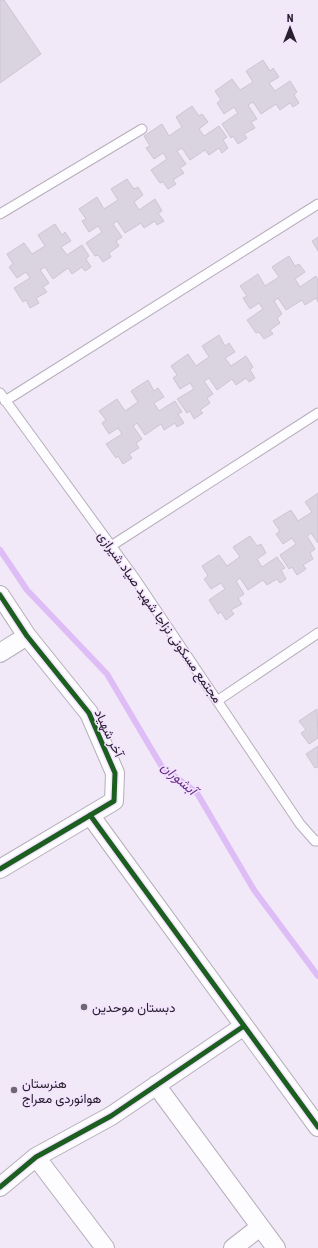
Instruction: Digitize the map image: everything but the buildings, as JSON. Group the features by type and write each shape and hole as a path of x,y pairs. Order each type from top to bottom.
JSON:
{"street":[{"name":"آخر شهیاد","path":"0,595 27,636 89,713 115,773 114,801 0,868"},
{"path":"0,654 27,636"},
{"path":"90,815 318,1127"},
{"path":"0,1187 36,1157 111,1116 244,1026"},
{"path":"156,1086 276,1248"},
{"path":"36,1157 104,1248"},
{"path":"233,1248 260,1227"}],"lane":[{"path":"0,214 142,129"},
{"path":"3,397 318,204"},
{"name":"مجتمع مسکونی نزاجا شهید صیاد شیرازی","path":"3,397 111,546 300,824 315,841 318,841"},
{"path":"111,546 318,413"},
{"path":"217,701 318,633"}],"waterway":[{"name":"آبشوران","path":"0,550 27,590 107,674 162,767 197,793 254,890 318,976"}],"cycle path":[{"path":"0,595 27,636 89,713 115,773 114,801 0,869"},
{"path":"90,815 318,1127"},
{"path":"0,1187 36,1157 111,1116 244,1026"}],"place":[{"name":"دبستان موحدین","path":"84,1007"},
{"name":"هنرستان هوانوردی معراج","path":"14,1090"}]}
